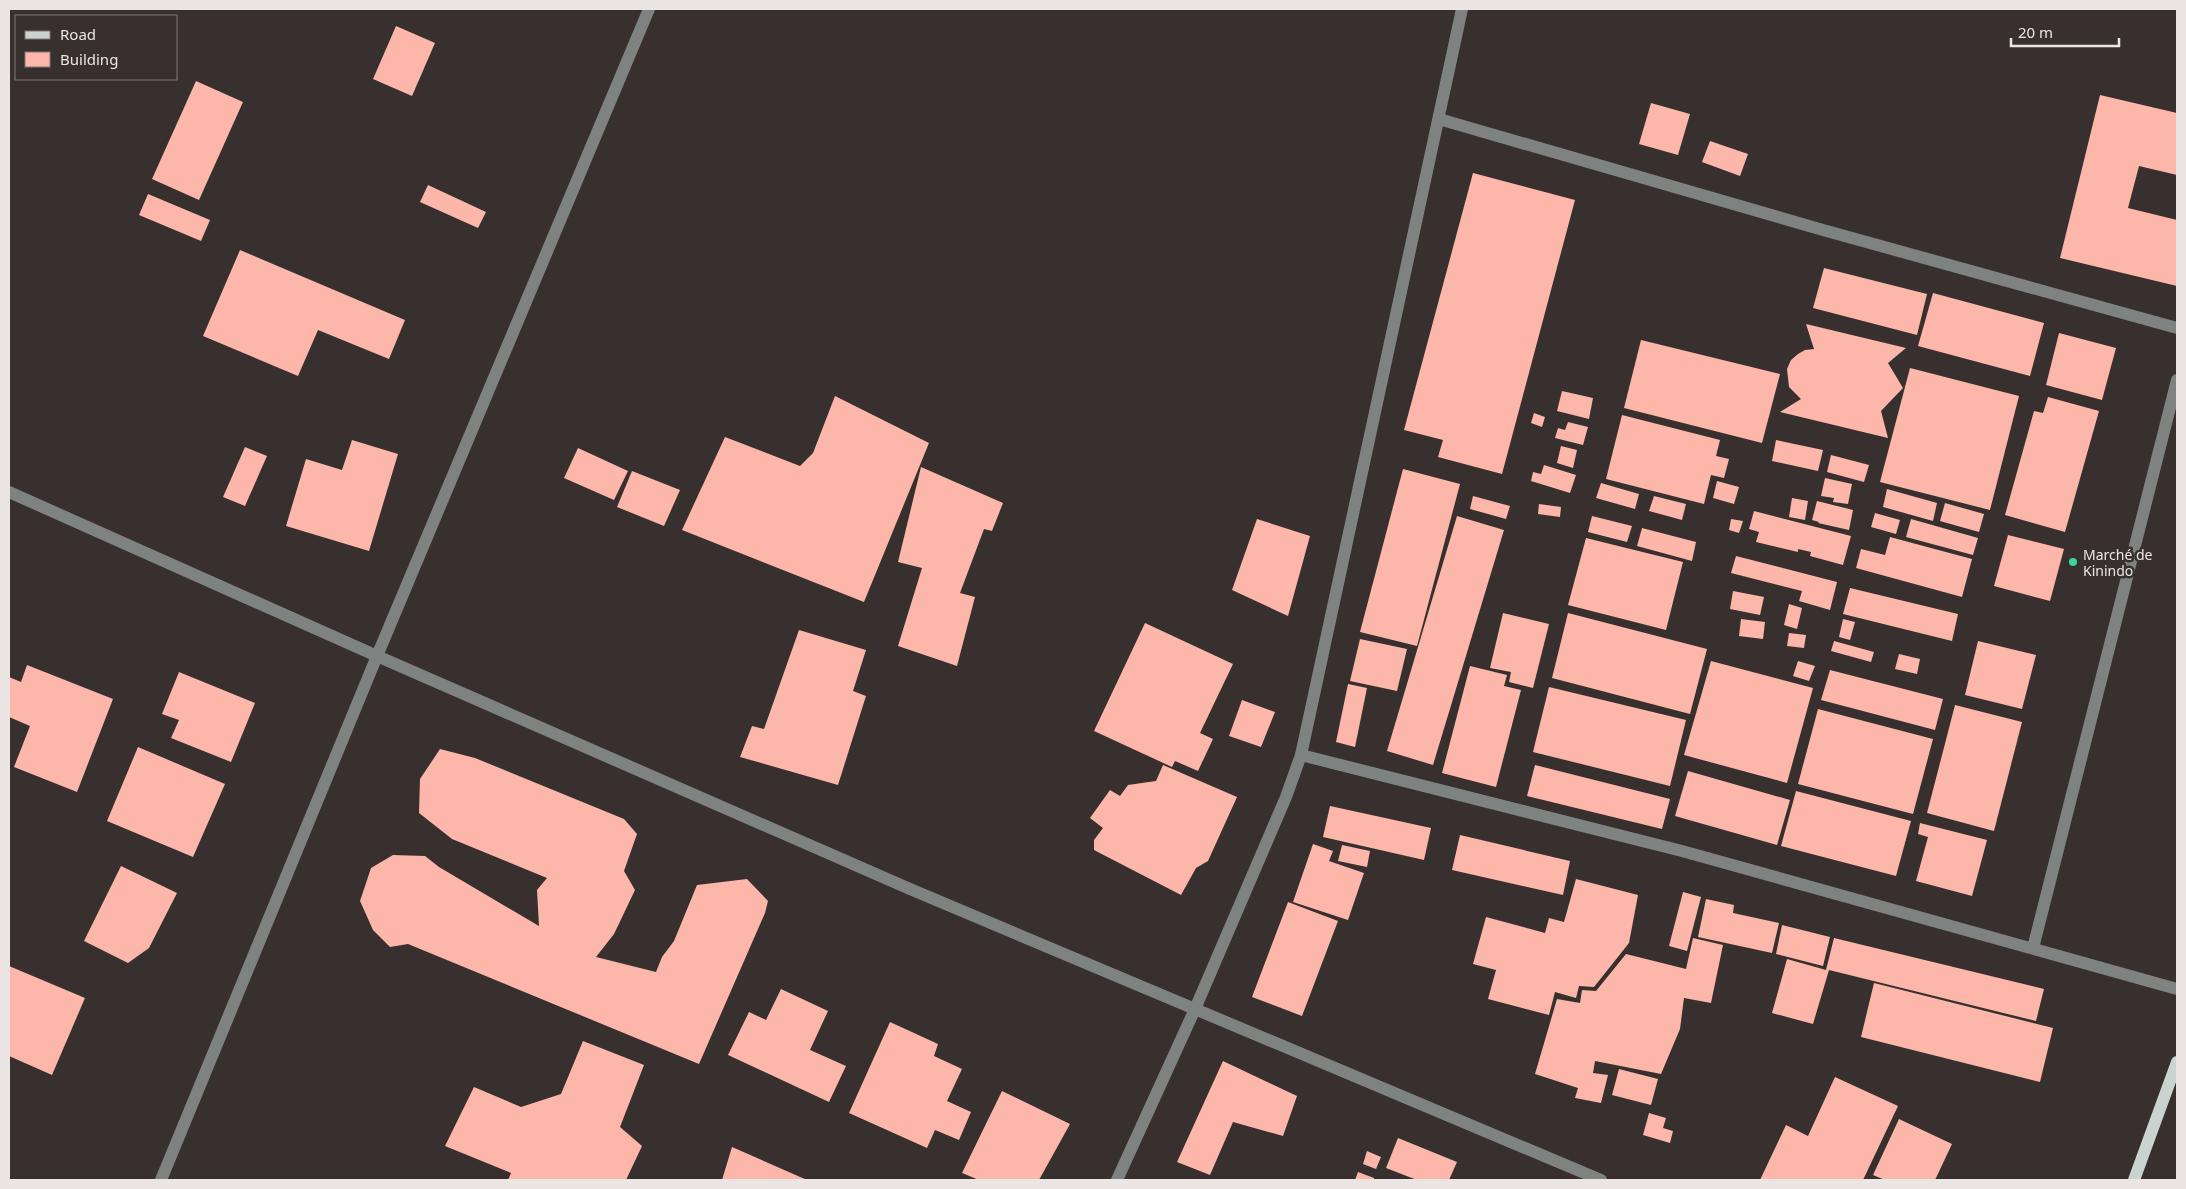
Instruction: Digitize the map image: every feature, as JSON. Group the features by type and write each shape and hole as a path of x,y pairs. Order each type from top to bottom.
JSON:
{"main road":[{"path":"2134,1180 2177,1062"}],"street":[{"path":"160,1180 377,656 649,9"},
{"path":"1117,1180 1195,1009 1286,797 1301,755 1462,9"},
{"path":"1439,120 2177,328"},
{"path":"2033,948 2177,380"},
{"path":"9,492 377,656 910,889 1601,1180"},
{"path":"1301,755 1682,851 2177,989"}],"building":[{"path":"396,26 435,43 412,96 373,79"},
{"path":"196,81 243,102 199,200 152,179"},
{"path":"2100,95 2177,113 2177,175 2139,166 2128,208 2177,220 2177,286 2060,258"},
{"path":"1651,103 1690,114 1678,155 1639,144"},
{"path":"1710,141 1748,154 1740,176 1702,162"},
{"path":"1473,173 1575,200 1502,474 1438,457 1443,440 1404,430"},
{"path":"428,185 486,212 478,228 420,202"},
{"path":"148,194 210,220 201,241 139,215"},
{"path":"240,250 405,320 389,359 318,330 298,376 203,336"},
{"path":"1824,268 1927,294 1917,335 1813,308"},
{"path":"1933,293 2044,323 2030,376 1918,346"},
{"path":"1806,324 1906,348 1888,363 1903,388 1881,411 1888,438 1780,412 1801,399 1789,387 1787,369 1791,360 1798,354 1805,350 1814,349"},
{"path":"2059,333 2116,348 2102,400 2046,385"},
{"path":"1641,340 1780,374 1762,443 1624,408"},
{"path":"1910,368 2019,396 1990,510 1880,482"},
{"path":"1562,391 1593,398 1589,419 1557,411"},
{"path":"835,396 929,443 864,602 682,530 725,437 800,466 813,453"},
{"path":"2048,397 2099,411 2065,532 2005,515 2034,411 2043,413"},
{"path":"1534,413 1545,417 1542,427 1531,423"},
{"path":"1622,415 1720,440 1716,456 1729,459 1724,478 1711,475 1704,504 1606,479"},
{"path":"1568,422 1588,427 1583,445 1555,438 1558,428 1565,430"},
{"path":"352,440 398,454 369,551 286,526 306,459 342,470"},
{"path":"1776,440 1823,450 1818,471 1772,461"},
{"path":"1561,446 1577,450 1573,468 1557,463"},
{"path":"245,447 267,456 245,506 223,497"},
{"path":"578,448 628,471 614,500 564,478"},
{"path":"1831,455 1869,465 1864,482 1827,472"},
{"path":"1544,465 1576,475 1570,493 1531,481 1533,472 1541,474"},
{"path":"921,467 1003,503 992,531 984,529 960,593 975,597 957,666 898,646 922,568 898,562"},
{"path":"1403,469 1460,484 1417,646 1360,632"},
{"path":"632,471 680,490 664,526 617,507"},
{"path":"1825,478 1852,484 1848,504 1833,502 1834,498 1821,496"},
{"path":"1717,481 1739,487 1734,504 1713,498"},
{"path":"1601,483 1639,494 1635,509 1596,498"},
{"path":"1887,489 1937,503 1933,521 1883,507"},
{"path":"1473,496 1510,506 1506,519 1470,509"},
{"path":"1654,496 1686,504 1682,520 1649,511"},
{"path":"1792,498 1808,501 1805,520 1789,517"},
{"path":"1817,501 1853,510 1849,530 1812,520"},
{"path":"1945,503 1984,514 1979,532 1940,521"},
{"path":"1539,504 1561,507 1560,517 1538,514"},
{"path":"1754,511 1851,536 1843,565 1810,556 1811,552 1798,549 1798,552 1756,542 1759,532 1749,529"},
{"path":"1875,513 1900,520 1896,534 1871,527"},
{"path":"1457,516 1504,530 1433,765 1387,751"},
{"path":"1592,516 1632,526 1627,542 1588,532"},
{"path":"1257,519 1310,536 1288,616 1232,590"},
{"path":"1731,519 1743,521 1739,533 1729,530"},
{"path":"1911,519 1978,538 1973,555 1906,537"},
{"path":"1642,528 1696,542 1692,561 1637,546"},
{"path":"2008,535 2064,549 2050,601 1994,586"},
{"path":"1890,537 1972,559 1962,597 1856,568 1861,549 1885,555"},
{"path":"1586,538 1683,562 1666,630 1568,605"},
{"path":"1736,556 1837,582 1830,610 1799,601 1802,591 1731,573"},
{"path":"1850,588 1958,614 1952,641 1843,614"},
{"path":"1733,591 1764,597 1760,615 1730,609"},
{"path":"1789,604 1802,608 1797,629 1784,625"},
{"path":"1503,613 1549,624 1533,688 1509,682 1511,672 1490,668"},
{"path":"1568,613 1707,649 1690,714 1552,678"},
{"path":"1741,619 1765,622 1763,639 1739,636"},
{"path":"1843,619 1855,622 1850,640 1839,637"},
{"path":"1145,623 1233,664 1200,733 1213,739 1198,771 1175,761 1172,767 1094,731"},
{"path":"799,630 866,650 853,691 866,696 838,785 740,757 752,726 764,729"},
{"path":"1789,633 1806,635 1804,648 1787,646"},
{"path":"1360,639 1407,649 1397,691 1350,681"},
{"path":"1834,641 1874,652 1871,662 1831,651"},
{"path":"1978,641 2036,655 2022,709 1965,695"},
{"path":"1899,654 1920,659 1917,674 1895,669"},
{"path":"1711,661 1813,688 1787,783 1684,755"},
{"path":"1798,661 1815,666 1809,681 1793,676"},
{"path":"27,665 113,699 77,792 14,767 30,726 9,717 9,677 21,682"},
{"path":"1470,666 1507,675 1504,686 1521,690 1496,787 1442,773"},
{"path":"1830,670 1943,699 1935,730 1821,700"},
{"path":"179,672 255,703 231,762 171,738 179,720 162,714"},
{"path":"1348,684 1367,688 1355,747 1336,742"},
{"path":"1549,687 1686,720 1670,786 1533,752"},
{"path":"1242,700 1275,712 1261,747 1229,736"},
{"path":"1955,705 2022,722 1994,831 1927,813"},
{"path":"1818,709 1933,739 1913,814 1798,784"},
{"path":"138,747 225,784 193,857 107,821"},
{"path":"440,749 475,758 624,819 637,834 624,871 635,890 614,934 596,957 656,972 662,957 674,941 697,885 747,879 768,901 765,913 699,1064 408,944 390,947 373,930 360,901 371,868 393,855 425,856 439,867 539,926 537,890 547,878 452,839 419,813 420,779"},
{"path":"1163,765 1237,797 1208,861 1196,868 1181,895 1094,850 1094,840 1103,828 1090,818 1110,790 1120,796 1128,785 1156,781"},
{"path":"1535,765 1670,799 1662,829 1527,796"},
{"path":"1688,771 1790,800 1777,845 1675,816"},
{"path":"1796,791 1911,821 1896,876 1781,846"},
{"path":"1330,806 1431,828 1424,860 1323,837"},
{"path":"1920,823 1987,840 1972,896 1916,881 1928,837 1918,834"},
{"path":"1460,835 1570,861 1563,895 1452,870"},
{"path":"1313,844 1333,851 1329,861 1364,873 1348,920 1293,902"},
{"path":"1342,845 1370,851 1367,867 1338,861"},
{"path":"121,866 177,893 149,948 128,963 84,941"},
{"path":"1576,879 1638,895 1629,943 1594,987 1579,986 1576,998 1555,992 1549,1015 1488,999 1496,970 1473,964 1486,917 1545,933 1549,918 1564,922"},
{"path":"1683,892 1701,897 1687,951 1669,946"},
{"path":"1706,899 1734,905 1733,913 1779,923 1772,953 1698,937"},
{"path":"1288,902 1338,921 1302,1016 1252,997"},
{"path":"1782,925 1830,937 1823,966 1776,954"},
{"path":"1693,938 1723,945 1711,1003 1684,998 1680,1029 1661,1074 1595,1061 1593,1073 1608,1075 1601,1103 1575,1098 1578,1088 1535,1074 1557,999 1580,1003 1582,990 1596,991 1626,954 1686,969"},
{"path":"1834,938 2044,989 2036,1021 1829,970 1813,1024 1772,1013 1787,959 1826,970"},
{"path":"9,966 85,998 52,1075 9,1056"},
{"path":"1874,983 2053,1028 2040,1082 1861,1037"},
{"path":"781,989 828,1011 810,1050 846,1066 829,1102 728,1055 749,1012 766,1020"},
{"path":"890,1022 938,1044 934,1056 962,1069 947,1101 971,1112 959,1140 935,1130 927,1148 849,1113"},
{"path":"583,1041 644,1065 620,1127 642,1146 626,1180 508,1180 511,1173 445,1146 474,1087 521,1107 561,1094"},
{"path":"1223,1061 1297,1096 1283,1136 1233,1122 1210,1175 1177,1162"},
{"path":"1619,1069 1658,1079 1651,1105 1612,1095"},
{"path":"1835,1077 1898,1106 1863,1180 1760,1180 1786,1125 1808,1136"},
{"path":"1002,1091 1070,1124 1039,1180 979,1180 962,1173"},
{"path":"1649,1113 1666,1118 1663,1128 1673,1131 1670,1143 1643,1135"},
{"path":"1899,1119 1952,1144 1935,1180 1885,1180 1873,1175"},
{"path":"1398,1138 1457,1162 1449,1180 1417,1180 1386,1168"},
{"path":"732,1147 807,1180 722,1180"},
{"path":"1367,1151 1381,1157 1376,1169 1363,1164"},
{"path":"1358,1172 1374,1178 1374,1180 1355,1180"}],"place":[{"name":"Marché de Kinindo","path":"2073,562"}]}
